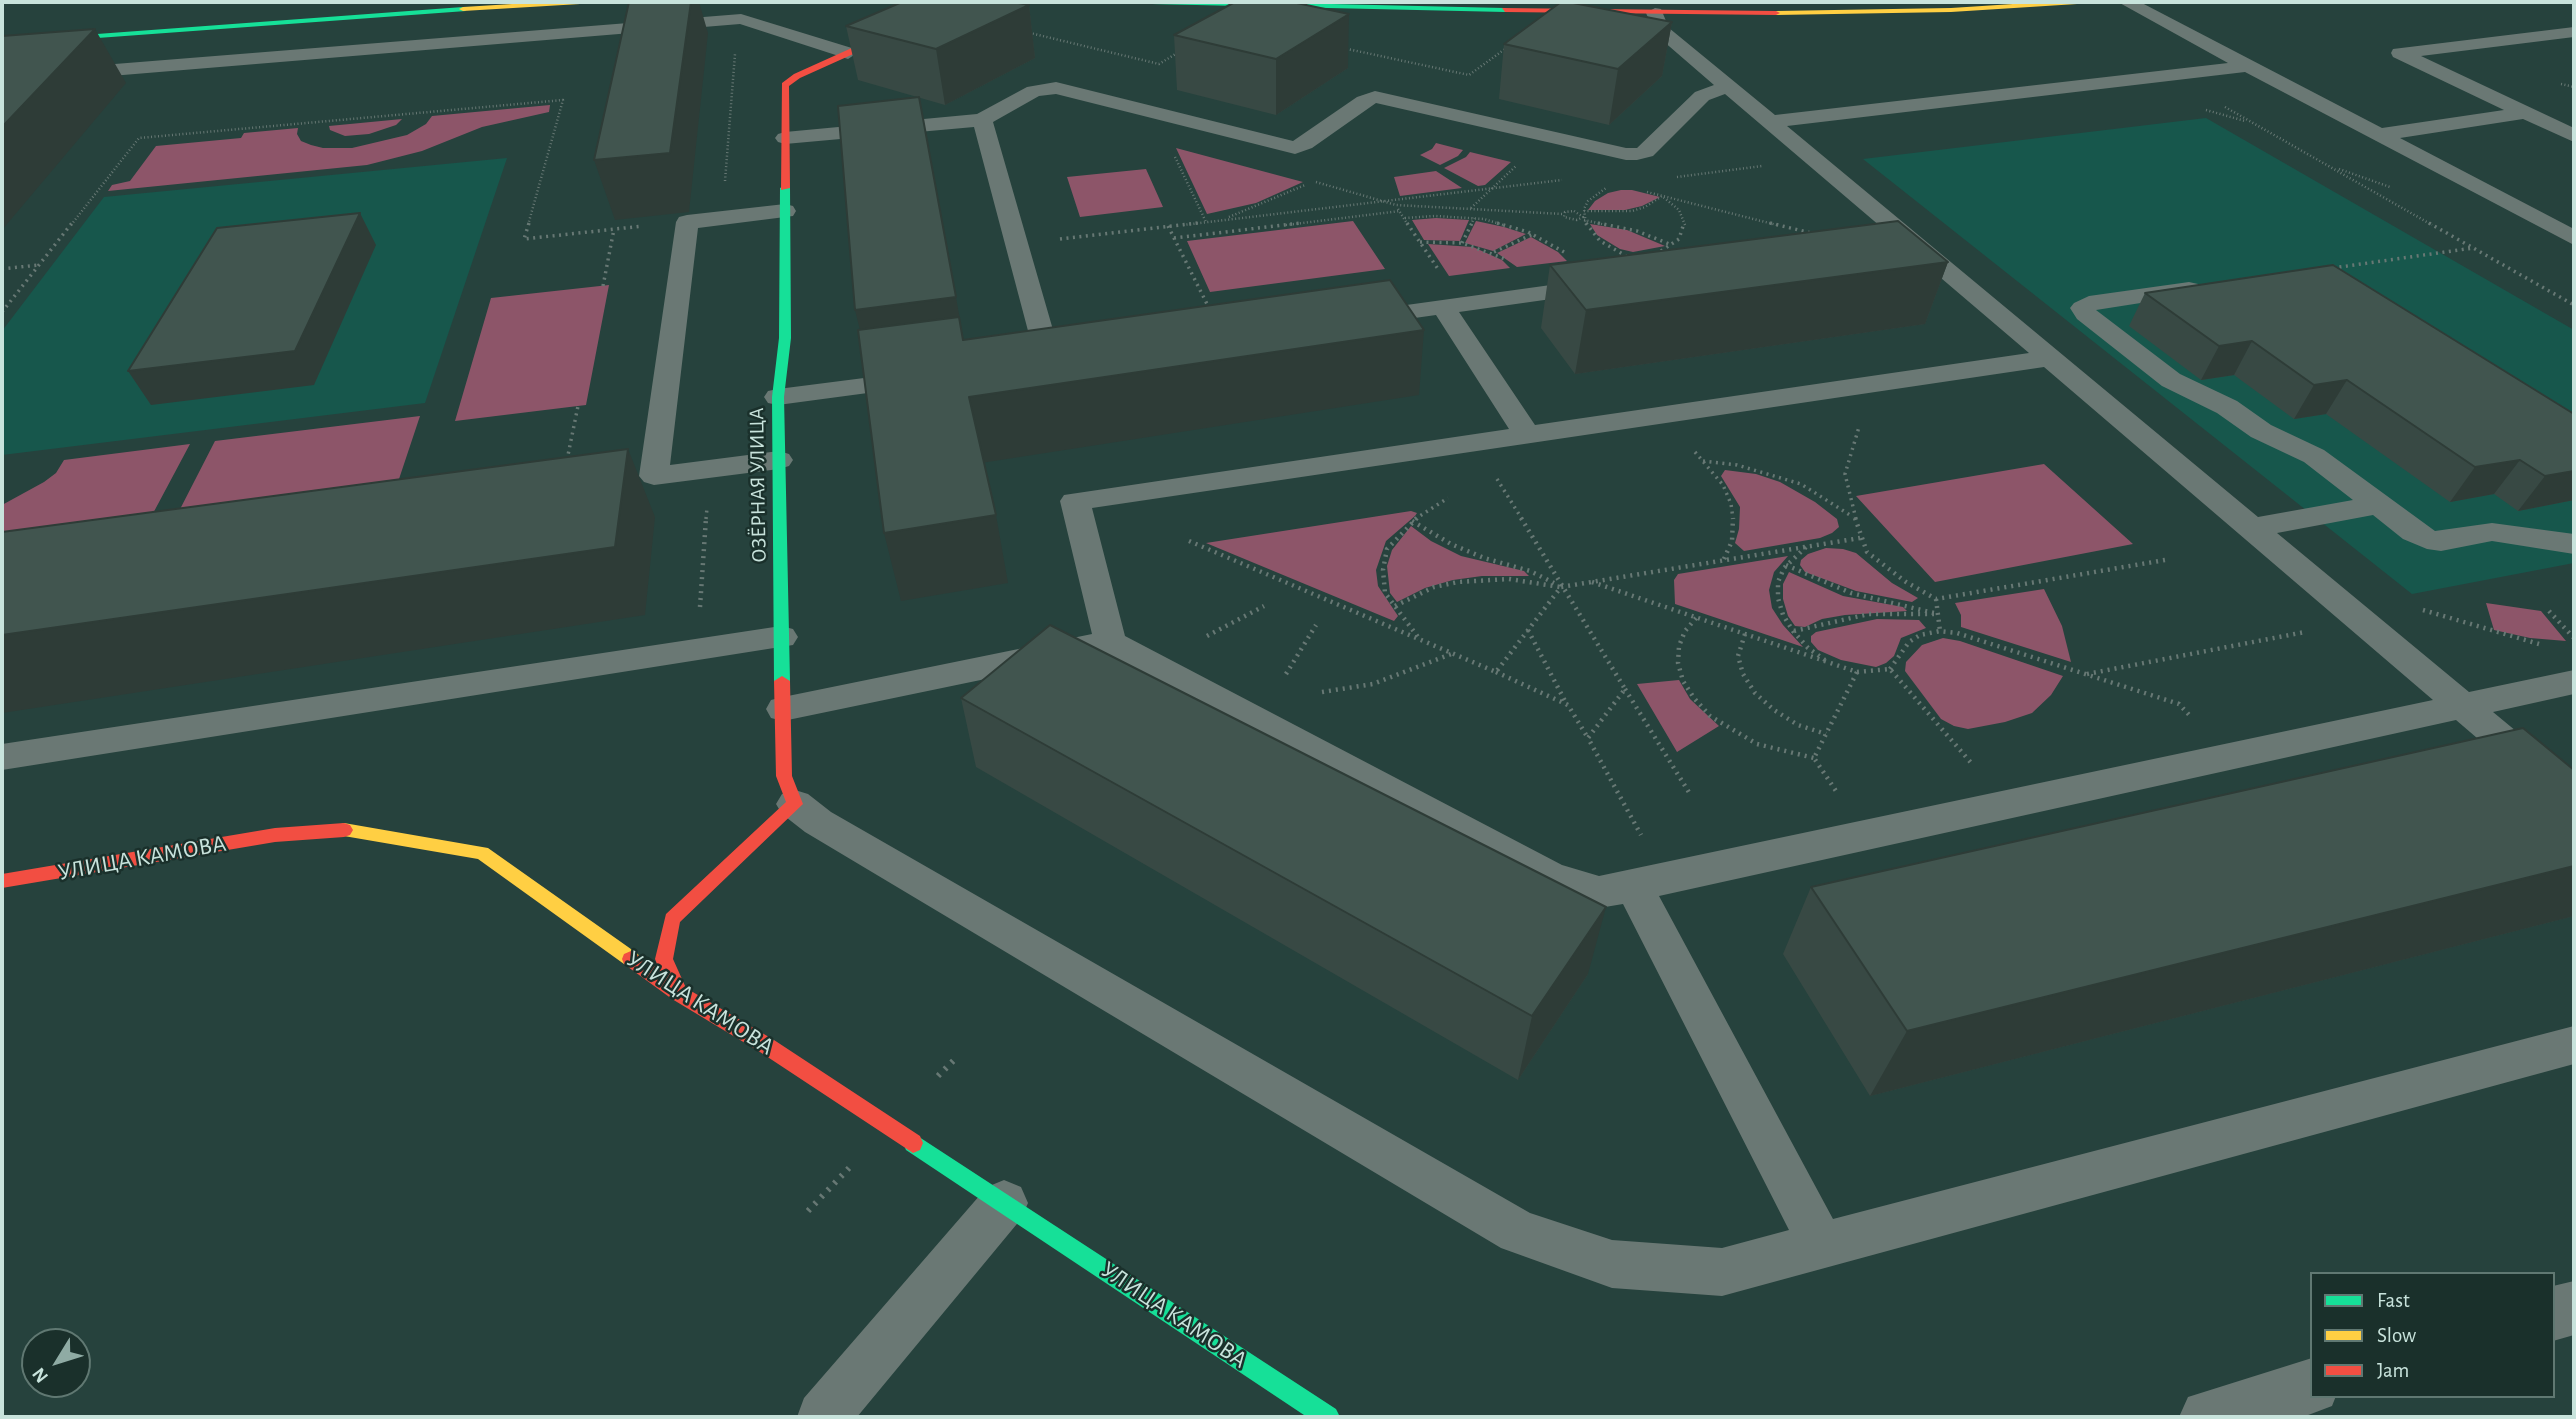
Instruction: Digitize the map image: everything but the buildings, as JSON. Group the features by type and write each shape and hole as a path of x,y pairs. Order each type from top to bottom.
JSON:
{"street":[{"path":"2,43 499,3 580,2"},
{"name":"ОЗЁРНАЯ УЛИЦА","path":"796,804 784,776 781,637 778,397 785,338 785,85 797,76 908,26 921,13 926,2"},
{"path":"1152,2 1655,13 1951,10 2077,2"},
{"path":"679,993 664,959 672,919 796,804"},
{"name":"УЛИЦА КАМОВА","path":"2,881 275,835 351,829 482,853 679,993 767,1046 1328,1417"},
{"path":"2555,1313 2574,1308"},
{"path":"2208,1417 2310,1387"}],"lane":[{"path":"2127,2 2574,238"},
{"path":"1655,13 1661,30 2574,800"},
{"path":"2,79 741,19 848,53"},
{"path":"2574,32 2400,53 2574,136"},
{"path":"1770,122 2249,66"},
{"path":"785,138 982,120 1034,91 1056,88 1295,148 1305,144 1364,101 1376,97 1626,154 1637,154 1646,152 1702,96 1728,86"},
{"path":"2378,135 2526,114"},
{"path":"982,120 1049,361"},
{"path":"779,460 654,477 687,222 785,211"},
{"path":"1881,247 1913,242"},
{"path":"1347,320 1612,284"},
{"path":"2212,286 2089,303 2083,308 2086,314 2171,380 2227,407 2261,431 2314,456 2414,533 2441,541 2492,532 2574,544"},
{"path":"1453,305 1527,435"},
{"path":"1022,365 1076,357"},
{"path":"1110,642 1075,501 2050,358"},
{"path":"778,397 940,376"},
{"path":"2252,528 2378,505"},
{"path":"2,757 781,637"},
{"path":"783,709 1110,642 1548,876 1599,892 2574,682"},
{"path":"796,804 830,829 1518,1232 1612,1264 1722,1272 2574,1045"},
{"path":"1650,883 1822,1246"},
{"path":"823,1417 1004,1203"}],"path":[{"path":"1022,31 1159,64 1183,50"},
{"path":"1332,46 1469,75 1495,54 1512,46"},
{"path":"2,312 139,138 564,100 524,239 649,226"},
{"path":"2221,105 2574,304"},
{"path":"1174,154 1206,222"},
{"path":"1470,208 1522,160"},
{"path":"1669,178 1815,160"},
{"path":"1016,244 1574,178"},
{"path":"1225,219 1292,192 1311,181 1396,205 1563,215 1574,211 1584,218 1637,231 1672,246"},
{"path":"1616,184 1595,195 1584,211 1584,218 1591,233 1626,256"},
{"path":"1584,211 1632,211 1656,202 1662,196 1679,210 1685,225 1679,239 1661,251"},
{"path":"1396,205 1420,242 1453,305"},
{"path":"1174,238 1400,211"},
{"path":"1563,215 1572,220 1584,218"},
{"path":"1405,219 1435,216 1474,218 1532,233 1569,256"},
{"path":"1462,243 1474,218"},
{"path":"1168,226 1214,317"},
{"path":"603,286 614,229"},
{"path":"1493,253 1532,233"},
{"path":"1420,242 1462,243 1507,260"},
{"path":"2322,270 2474,248"},
{"path":"2,269 39,265"},
{"path":"566,465 578,406"},
{"path":"1859,427 1845,474 1860,537 1867,552 1906,582 1936,599 2165,560"},
{"path":"1475,442 1561,587 1690,794"},
{"path":"1695,452 1723,485 1731,504 1733,532 1724,560"},
{"path":"1703,461 1759,470 1801,484 1829,499 1854,518"},
{"path":"654,477 654,489 709,481 700,611"},
{"path":"1421,640 1403,620 1385,593 1382,570 1387,549 1412,521 1447,498"},
{"path":"1412,521 1451,544 1484,558 1530,571 1561,587"},
{"path":"1395,606 1434,587 1458,582 1509,579 1561,587 1860,537"},
{"path":"1189,541 1568,705"},
{"path":"1808,546 1786,565 1778,582 1778,598 1783,615 1793,631 1808,648 1828,662"},
{"path":"1786,565 1851,593 1938,614"},
{"path":"1592,582 1857,672 1890,669 1909,642 1920,635 1940,631 1957,633 2179,704 2229,757"},
{"path":"1496,672 1561,587"},
{"path":"1936,599 1940,631"},
{"path":"1207,636 1264,606"},
{"path":"2421,610 2543,645"},
{"path":"2549,611 2574,638"},
{"path":"1793,631 1869,614 1938,614"},
{"path":"1696,618 1685,631 1679,646 1678,663 1683,681 1694,698 1710,716 1757,744 1814,758 1866,835"},
{"path":"2086,674 2362,621"},
{"path":"1286,674 1316,625"},
{"path":"1528,630 1587,738 1650,883"},
{"path":"1745,634 1738,656 1743,674 1755,693 1774,710 1798,725 1826,734"},
{"path":"1322,692 1373,684 1452,653"},
{"path":"1890,669 2008,805"},
{"path":"1814,758 1857,672"},
{"path":"1587,738 1625,689"},
{"path":"938,1076 958,1056"},
{"path":"808,1211 849,1168"}],"shaded area":[{"path":"550,105 549,112 482,127 422,151 367,165 108,191 112,185 130,181 156,146 241,138 244,133 298,128 297,134 301,141 311,145 323,148 352,148 407,135 426,124 432,116"},
{"path":"2206,118 2574,330 2574,563 2412,594 1863,159"},
{"path":"402,119 396,125 369,134 345,136 330,130 329,126"},
{"path":"1436,143 1463,150 1458,156 1440,165 1420,155 1432,149"},
{"path":"1176,148 1303,182 1256,203 1207,214"},
{"path":"1470,152 1511,162 1485,185 1478,186 1444,168 1466,157"},
{"path":"507,158 425,403 2,455 2,331 104,197"},
{"path":"1146,169 1163,207 1080,217 1067,177"},
{"path":"1436,171 1462,188 1400,196 1394,177"},
{"path":"1621,190 1660,197 1642,206 1625,210 1588,210 1595,201 1608,193"},
{"path":"1412,220 1469,220 1460,241 1424,240"},
{"path":"1353,221 1385,269 1210,292 1187,241"},
{"path":"1476,221 1526,234 1493,251 1465,243"},
{"path":"1590,224 1627,230 1665,246 1633,252 1620,249 1597,235"},
{"path":"1531,237 1558,252 1567,261 1517,267 1497,253"},
{"path":"1428,244 1473,247 1502,260 1510,268 1449,276"},
{"path":"609,285 586,405 455,421 491,298"},
{"path":"420,416 396,488 176,517 215,441"},
{"path":"190,444 150,519 2,539 2,505 44,482 56,473 64,460"},
{"path":"2044,464 2133,544 1935,582 1856,496"},
{"path":"1725,470 1756,474 1780,482 1815,502 1837,519 1839,527 1820,538 1744,551 1735,543 1740,507 1721,476"},
{"path":"1411,511 1417,513 1386,541 1376,570 1378,586 1398,616 1394,621 1206,543"},
{"path":"1411,526 1431,541 1461,556 1524,571 1529,576 1482,576 1453,580 1425,588 1397,602 1390,593 1387,566 1392,550"},
{"path":"1826,548 1856,553 1892,583 1918,598 1912,602 1856,591 1805,572 1800,565 1801,560 1808,554"},
{"path":"1788,556 1774,572 1769,590 1772,608 1803,647 1675,604 1674,580 1678,574"},
{"path":"1789,572 1843,596 1903,607 1907,611 1845,615 1822,619 1805,627 1795,626 1788,616 1783,599 1783,584"},
{"path":"2044,589 2062,626 2071,662 1961,627 1961,615 1955,603"},
{"path":"2486,603 2541,611 2566,641 2530,638 2494,630"},
{"path":"1877,619 1919,620 1926,628 1901,638 1894,656 1876,667 1841,660 1818,650 1811,642 1811,636 1816,632"},
{"path":"1943,638 1960,641 2063,676 2051,695 2032,713 2005,722 1968,729 1954,726 1941,719 1905,671 1906,662 1922,645"},
{"path":"1679,680 1690,699 1719,726 1677,752 1637,684"}],"traffic: fast":[{"path":"1152,2 1505,10"},
{"path":"2,43 463,9"},
{"path":"782,681 778,397 785,338 785,188"},
{"path":"913,1143 1328,1417"}],"traffic: slow":[{"path":"463,9 580,2"},
{"path":"1776,13 1951,10 2077,2"},
{"path":"344,830 482,853 631,959"}],"traffic: jam":[{"path":"785,188 785,85 797,76 908,26 921,13 926,2"},
{"path":"1505,10 1776,13"},
{"path":"679,993 664,959 672,919 795,804 784,776 782,681"},
{"path":"2,881 275,835 344,830"},
{"path":"631,959 679,993 767,1046 913,1143"}]}
